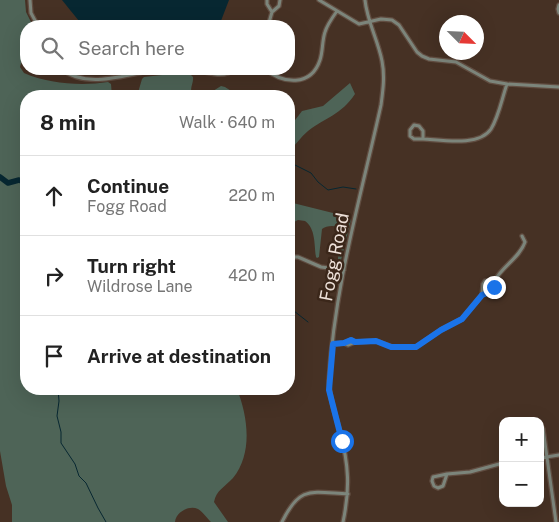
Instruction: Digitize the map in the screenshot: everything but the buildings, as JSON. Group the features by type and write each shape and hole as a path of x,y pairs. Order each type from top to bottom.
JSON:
{"street":[{"path":"30,0 30,11 35,20"},
{"path":"267,0 267,4 272,12"},
{"path":"270,20 272,12 280,6 280,0"},
{"path":"319,0 358,24 381,19 392,20 400,25 417,52 432,60 453,60 484,78 506,84 559,87"},
{"name":"Fogg Road","path":"343,522 348,494 348,476 329,390 333,344 344,270 383,87 381,59 365,0"},
{"path":"559,5 559,13"},
{"path":"274,75 287,81 297,80 310,74 319,62 325,32 337,11"},
{"path":"71,75 76,78 93,80 123,75"},
{"path":"423,139 423,132 420,127 417,125 411,127 409,132 411,137 423,139 468,140 484,136 493,125 506,84"},
{"path":"333,344 351,340 355,342 376,341 394,347 416,347 441,330 462,319 482,295 491,291 494,287 494,280 502,268 523,248 525,242 522,236"},
{"path":"295,257 321,267 344,270"},
{"path":"482,295 482,284 494,280"},
{"path":"544,444 556,522"},
{"path":"544,457 559,455"},
{"path":"447,474 443,486 438,488 434,486 432,481 434,476 447,474 470,472 499,464"},
{"path":"282,522 291,504 303,494 348,494"}],"green space":[{"path":"0,0 25,0 26,12 30,20 20,20 20,75 29,75 44,80 66,83 108,82 111,84 112,90 20,90 20,395 239,395 244,411 247,435 244,457 239,468 233,478 219,492 214,502 228,522 211,522 200,510 191,508 180,512 175,522 12,522 12,505 6,486 0,451"},
{"path":"191,75 193,80 191,90 139,90 144,77"},
{"path":"350,83 355,94 350,101 339,111 308,131 295,144 295,120 302,111 323,106"},
{"path":"221,86 230,90 215,90"},
{"path":"295,204 349,217 351,220 341,260 338,260 338,258 344,230 342,228 333,226 322,229 319,257 317,258 313,233 309,224 298,220 295,222"}],"water":[{"path":"62,0 229,0 221,20 78,20"}],"waterway":[{"path":"295,165 311,173 328,190 343,187 356,189"},
{"path":"0,177 8,183 20,180"},
{"path":"295,312 308,322"},
{"path":"58,395 57,416 61,432 61,443 75,464 79,476 86,483 106,522"}],"route":[{"path":"342,441 329,390 333,344 351,340 355,342 376,341 391,347 416,347 466,316 482,295 489,293 494,287"}]}
